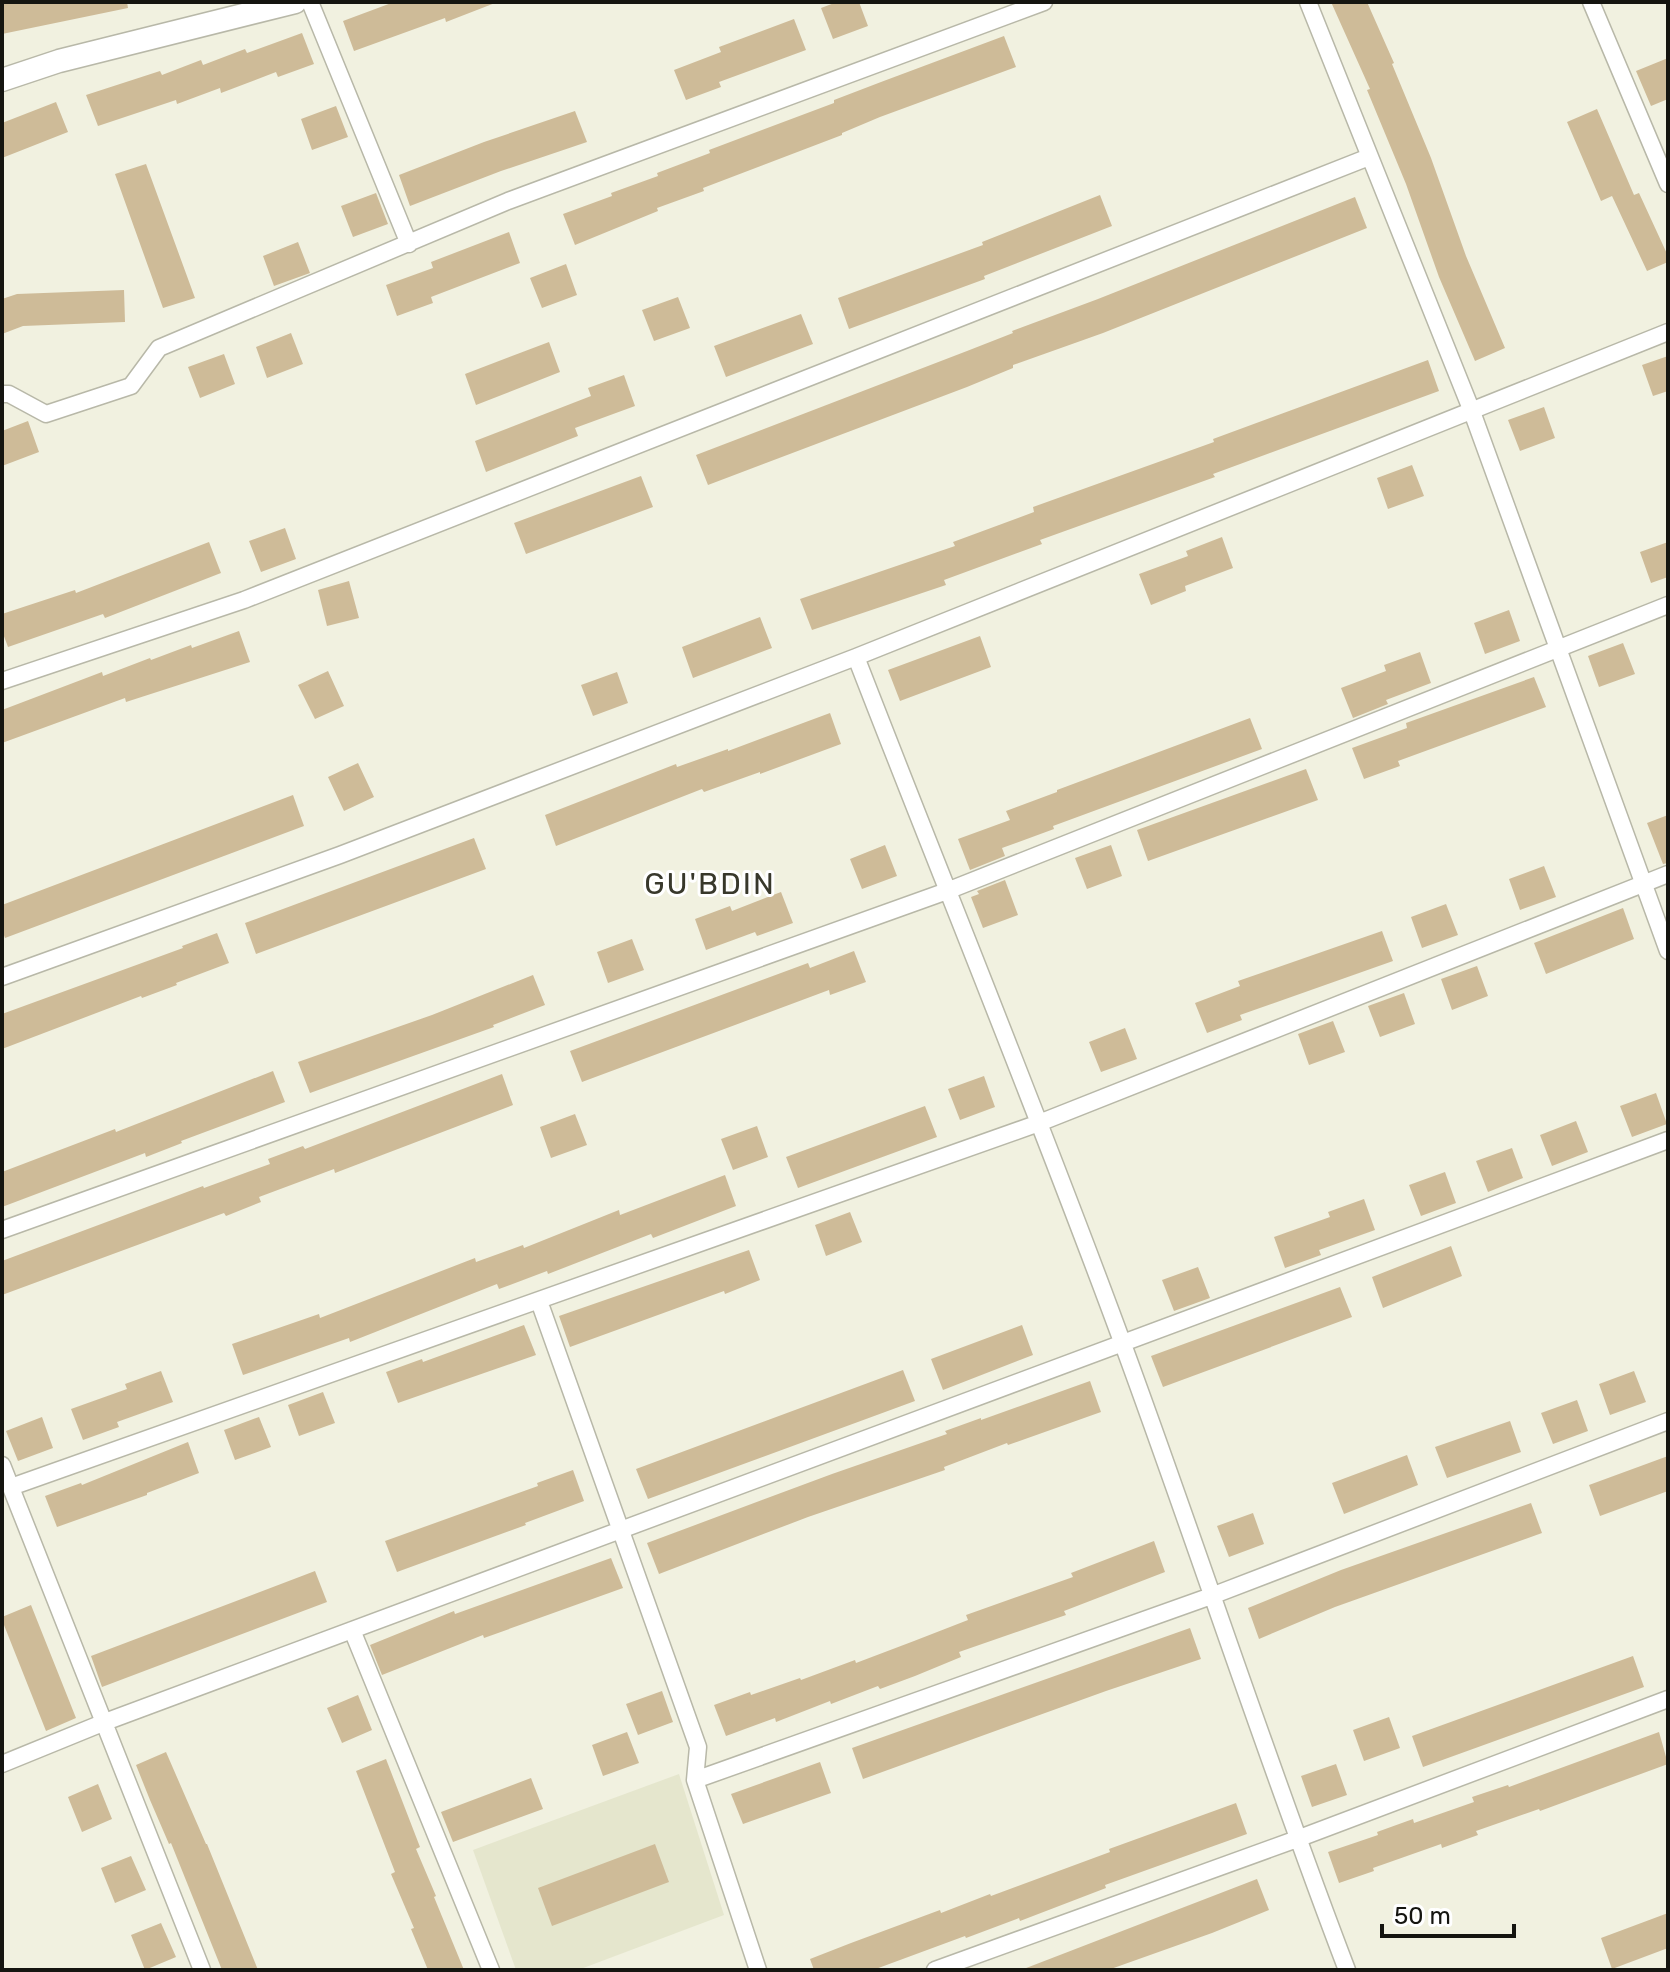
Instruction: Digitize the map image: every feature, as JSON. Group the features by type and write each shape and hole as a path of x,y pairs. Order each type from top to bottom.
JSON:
{"street":[{"path":"2,80 59,61 295,2"},
{"path":"310,2 409,244"},
{"path":"2,394 9,394 46,414 131,386 159,348 508,201 1044,2"},
{"path":"1308,2 1471,409 1668,951"},
{"path":"1591,2 1668,184"},
{"path":"2,681 244,600 1369,157"},
{"path":"2,977 340,855 856,657 1668,332"},
{"path":"2,1230 947,891 1668,605"},
{"path":"856,657 1123,1344 1214,1595 1297,1839 1347,1970"},
{"path":"11,1487 1039,1123 1668,874"},
{"path":"2,1764 105,1722 1668,1140"},
{"path":"539,1301 698,1747 695,1780 758,1970"},
{"path":"695,1780 1214,1595 1668,1421"},
{"path":"2,1465 202,1970"},
{"path":"352,1630 491,1970"},
{"path":"935,1970 1297,1839 1668,1699"}],"shaded area":[{"path":"679,1774 724,1915 578,1970 516,1970 473,1850"}],"building":[{"path":"2,2 127,2 128,8 2,34"},
{"path":"394,2 495,3 354,51 343,21"},
{"path":"837,2 859,2 868,26 833,39 821,8"},
{"path":"1331,2 1367,2 1394,63 1466,256 1505,348 1475,361 1439,277 1406,184 1367,90 1370,89"},
{"path":"794,19 806,50 719,82 721,87 686,100 674,70 721,52 719,47"},
{"path":"302,33 314,64 278,77 276,72 221,93 220,88 177,104 176,100 98,126 86,95 160,71 162,75 201,60 203,65 245,49 247,53"},
{"path":"1004,36 1016,67 880,117 842,135 703,188 704,191 657,208 658,211 575,245 563,214 658,176 657,173 710,153 709,150"},
{"path":"1668,58 1668,99 1651,106 1636,71"},
{"path":"56,102 68,132 2,158 2,123"},
{"path":"336,106 348,137 312,150 301,119"},
{"path":"1597,109 1634,195 1639,193 1668,256 1668,262 1647,271 1612,196 1601,201 1567,122"},
{"path":"575,111 587,142 410,206 399,175"},
{"path":"146,164 195,298 163,308 115,174"},
{"path":"376,193 388,224 353,237 341,206"},
{"path":"1100,195 1112,226 984,276 985,279 849,329 838,298 983,245 982,242"},
{"path":"1355,197 1367,228 1103,333 1013,365 1013,368 967,387 708,485 696,455"},
{"path":"509,232 520,263 431,297 433,303 397,316 386,285 433,268 431,262"},
{"path":"298,242 310,273 274,286 263,256"},
{"path":"566,264 577,295 542,308 530,278"},
{"path":"124,290 125,322 23,326 2,334 2,299 17,294"},
{"path":"678,297 690,328 654,341 642,310"},
{"path":"801,314 813,344 726,377 714,346"},
{"path":"291,333 303,364 267,378 256,347"},
{"path":"549,342 560,372 476,405 465,374"},
{"path":"224,354 235,384 200,398 188,367"},
{"path":"1668,356 1668,391 1653,396 1642,365"},
{"path":"1428,360 1439,391 1040,540 1042,544 944,580 946,585 812,630 800,599 955,546 953,542 1034,512 1033,507"},
{"path":"624,375 635,406 575,428 578,436 486,472 475,441 591,396 588,388"},
{"path":"1544,407 1555,438 1520,451 1508,420"},
{"path":"28,421 39,452 2,466 2,431"},
{"path":"1412,465 1424,496 1388,509 1377,478"},
{"path":"641,476 653,507 526,554 514,523"},
{"path":"285,528 296,559 261,572 249,541"},
{"path":"1222,537 1233,568 1185,586 1186,591 1151,605 1139,574 1188,556 1186,551"},
{"path":"209,542 221,573 105,618 103,614 8,647 2,631 2,614 75,590 76,593"},
{"path":"1668,542 1668,577 1651,583 1640,552"},
{"path":"349,581 359,618 327,626 318,590"},
{"path":"1509,610 1520,641 1485,654 1474,623"},
{"path":"760,617 772,648 693,678 682,647"},
{"path":"239,631 250,662 126,702 125,698 2,743 2,710 102,672 103,676"},
{"path":"980,636 991,667 900,701 888,670"},
{"path":"1623,643 1635,674 1599,687 1588,656"},
{"path":"1420,652 1431,683 1386,700 1388,704 1353,718 1341,688 1386,671 1384,665"},
{"path":"328,671 344,706 315,719 298,685"},
{"path":"617,672 628,703 593,716 581,685"},
{"path":"1534,677 1546,707 1398,761 1400,766 1364,779 1352,748 1407,728 1406,723"},
{"path":"830,713 841,744 760,774 704,792 702,789 556,846 545,815 676,764 677,767 728,751"},
{"path":"1250,718 1262,749 1053,826 1054,829 1002,848 1005,856 970,870 958,839 1010,820 1006,811"},
{"path":"358,763 374,797 344,811 328,777"},
{"path":"1306,769 1318,800 1148,861 1137,830"},
{"path":"293,795 304,826 5,938 2,905"},
{"path":"1668,815 1668,863 1663,864 1647,823"},
{"path":"474,838 486,869 256,954 245,923"},
{"path":"885,845 897,876 862,889 850,859"},
{"path":"1111,845 1122,876 1087,889 1075,858"},
{"path":"1544,866 1556,897 1520,910 1509,879"},
{"path":"1005,880 1018,915 983,928 971,897 979,894 977,891"},
{"path":"781,892 793,923 757,936 755,932 706,950 695,919 730,906 732,911"},
{"path":"1446,904 1458,935 1422,948 1411,917"},
{"path":"1623,908 1634,939 1546,974 1534,943"},
{"path":"1382,931 1393,961 1240,1015 1242,1020 1207,1033 1195,1003 1240,986 1238,981"},
{"path":"217,933 229,963 2,1049 2,1014"},
{"path":"632,939 644,970 608,983 597,952"},
{"path":"854,951 866,982 830,995 829,990 582,1082 570,1051 808,963 810,968"},
{"path":"1477,966 1488,996 1452,1010 1441,979"},
{"path":"533,975 545,1005 494,1027 310,1093 298,1062 432,1015"},
{"path":"1404,993 1415,1024 1380,1037 1368,1006"},
{"path":"1333,1021 1345,1052 1309,1065 1298,1034"},
{"path":"1125,1028 1137,1059 1101,1072 1089,1042"},
{"path":"273,1071 285,1102 146,1157 145,1153 2,1207 2,1172"},
{"path":"502,1074 513,1105 335,1173 334,1169 259,1197 261,1202 226,1216 224,1213 2,1295 2,1261 270,1164 268,1159 303,1146 305,1149"},
{"path":"984,1076 995,1107 960,1120 948,1089"},
{"path":"1656,1093 1667,1124 1632,1137 1620,1106"},
{"path":"925,1106 937,1137 798,1188 786,1157"},
{"path":"575,1114 587,1145 551,1158 540,1127"},
{"path":"1576,1121 1588,1152 1552,1166 1540,1135"},
{"path":"757,1126 768,1157 733,1170 721,1139"},
{"path":"1512,1148 1523,1178 1488,1192 1476,1161"},
{"path":"1445,1172 1456,1203 1421,1216 1409,1185"},
{"path":"725,1175 736,1206 653,1238 651,1234 548,1274 547,1271 499,1289 497,1284 350,1342 349,1338 243,1375 232,1344 319,1314 320,1318 475,1258 476,1262 523,1245 524,1248 619,1210 620,1215"},
{"path":"1364,1199 1375,1230 1319,1250 1321,1255 1285,1268 1274,1237 1330,1217 1328,1212"},
{"path":"850,1212 862,1242 826,1256 815,1225"},
{"path":"1451,1246 1462,1276 1383,1308 1372,1277"},
{"path":"749,1250 760,1280 570,1347 559,1316"},
{"path":"1198,1267 1210,1298 1174,1311 1162,1280"},
{"path":"1340,1287 1352,1317 1163,1387 1151,1356"},
{"path":"524,1325 536,1355 398,1403 386,1372 422,1359 423,1362"},
{"path":"1022,1325 1033,1355 943,1390 931,1359"},
{"path":"903,1370 915,1401 648,1499 636,1469"},
{"path":"161,1371 173,1402 117,1422 119,1427 83,1440 71,1409 127,1389 125,1384"},
{"path":"1634,1371 1646,1402 1610,1415 1599,1384"},
{"path":"1090,1381 1101,1412 1007,1443 944,1467 945,1470 808,1517 659,1574 647,1543 947,1434 945,1431"},
{"path":"323,1392 335,1423 299,1436 288,1405"},
{"path":"1577,1400 1588,1431 1553,1444 1541,1413"},
{"path":"42,1417 53,1448 18,1461 6,1431"},
{"path":"259,1417 271,1447 235,1460 224,1430"},
{"path":"1510,1421 1521,1452 1447,1478 1435,1447"},
{"path":"188,1442 199,1473 57,1527 45,1496 82,1485"},
{"path":"1407,1455 1418,1485 1344,1514 1332,1483"},
{"path":"1668,1456 1668,1491 1600,1516 1589,1485"},
{"path":"573,1470 584,1501 397,1572 385,1541 538,1486 537,1483"},
{"path":"1531,1503 1542,1533 1335,1607 1259,1639 1248,1608 1341,1570"},
{"path":"1253,1513 1264,1544 1229,1557 1217,1526"},
{"path":"1154,1541 1165,1572 1064,1611 1066,1615 959,1652 961,1657 915,1676 726,1736 714,1705 750,1692 751,1695 801,1680 855,1660 856,1663 968,1620 966,1615 1073,1577 1071,1573"},
{"path":"611,1558 623,1588 484,1638 483,1635 382,1675 370,1645 454,1611 455,1614"},
{"path":"315,1571 327,1602 102,1687 91,1656"},
{"path":"31,1605 76,1718 46,1731 2,1620 2,1617"},
{"path":"1190,1628 1201,1659 863,1779 852,1748"},
{"path":"1633,1656 1644,1687 1423,1767 1412,1736"},
{"path":"662,1691 673,1722 638,1735 626,1704"},
{"path":"358,1695 372,1730 342,1743 327,1708"},
{"path":"1389,1717 1400,1748 1364,1761 1353,1730"},
{"path":"627,1732 639,1763 603,1776 592,1745"},
{"path":"1659,1732 1668,1764 1476,1831 1478,1835 1442,1848 1441,1844 1373,1868 1374,1871 1339,1883 1328,1852 1413,1819 1414,1823 1474,1802 1472,1797 1509,1787"},
{"path":"166,1752 258,1970 222,1970 171,1843 150,1800 136,1765"},
{"path":"386,1759 420,1847 416,1849 464,1970 428,1970 411,1929 414,1928 391,1874 395,1872 356,1771"},
{"path":"820,1762 831,1793 743,1824 731,1794"},
{"path":"1336,1764 1347,1795 1312,1807 1301,1776"},
{"path":"531,1778 543,1809 453,1842 441,1812"},
{"path":"98,1784 112,1819 82,1832 68,1797"},
{"path":"1236,1803 1247,1834 1105,1885 1106,1888 1020,1921 1019,1918 873,1970 814,1970 810,1959 940,1910 941,1913 991,1896"},
{"path":"655,1844 669,1882 552,1926 538,1888"},
{"path":"131,1856 146,1890 115,1903 101,1868"},
{"path":"1257,1879 1269,1910 1212,1933 1108,1970 1021,1970"},
{"path":"1668,1913 1668,1948 1612,1969 1601,1938"},
{"path":"161,1923 176,1957 145,1970 131,1935"}],"district":[{"name":"GU'BDIN","path":"710,884"}]}
